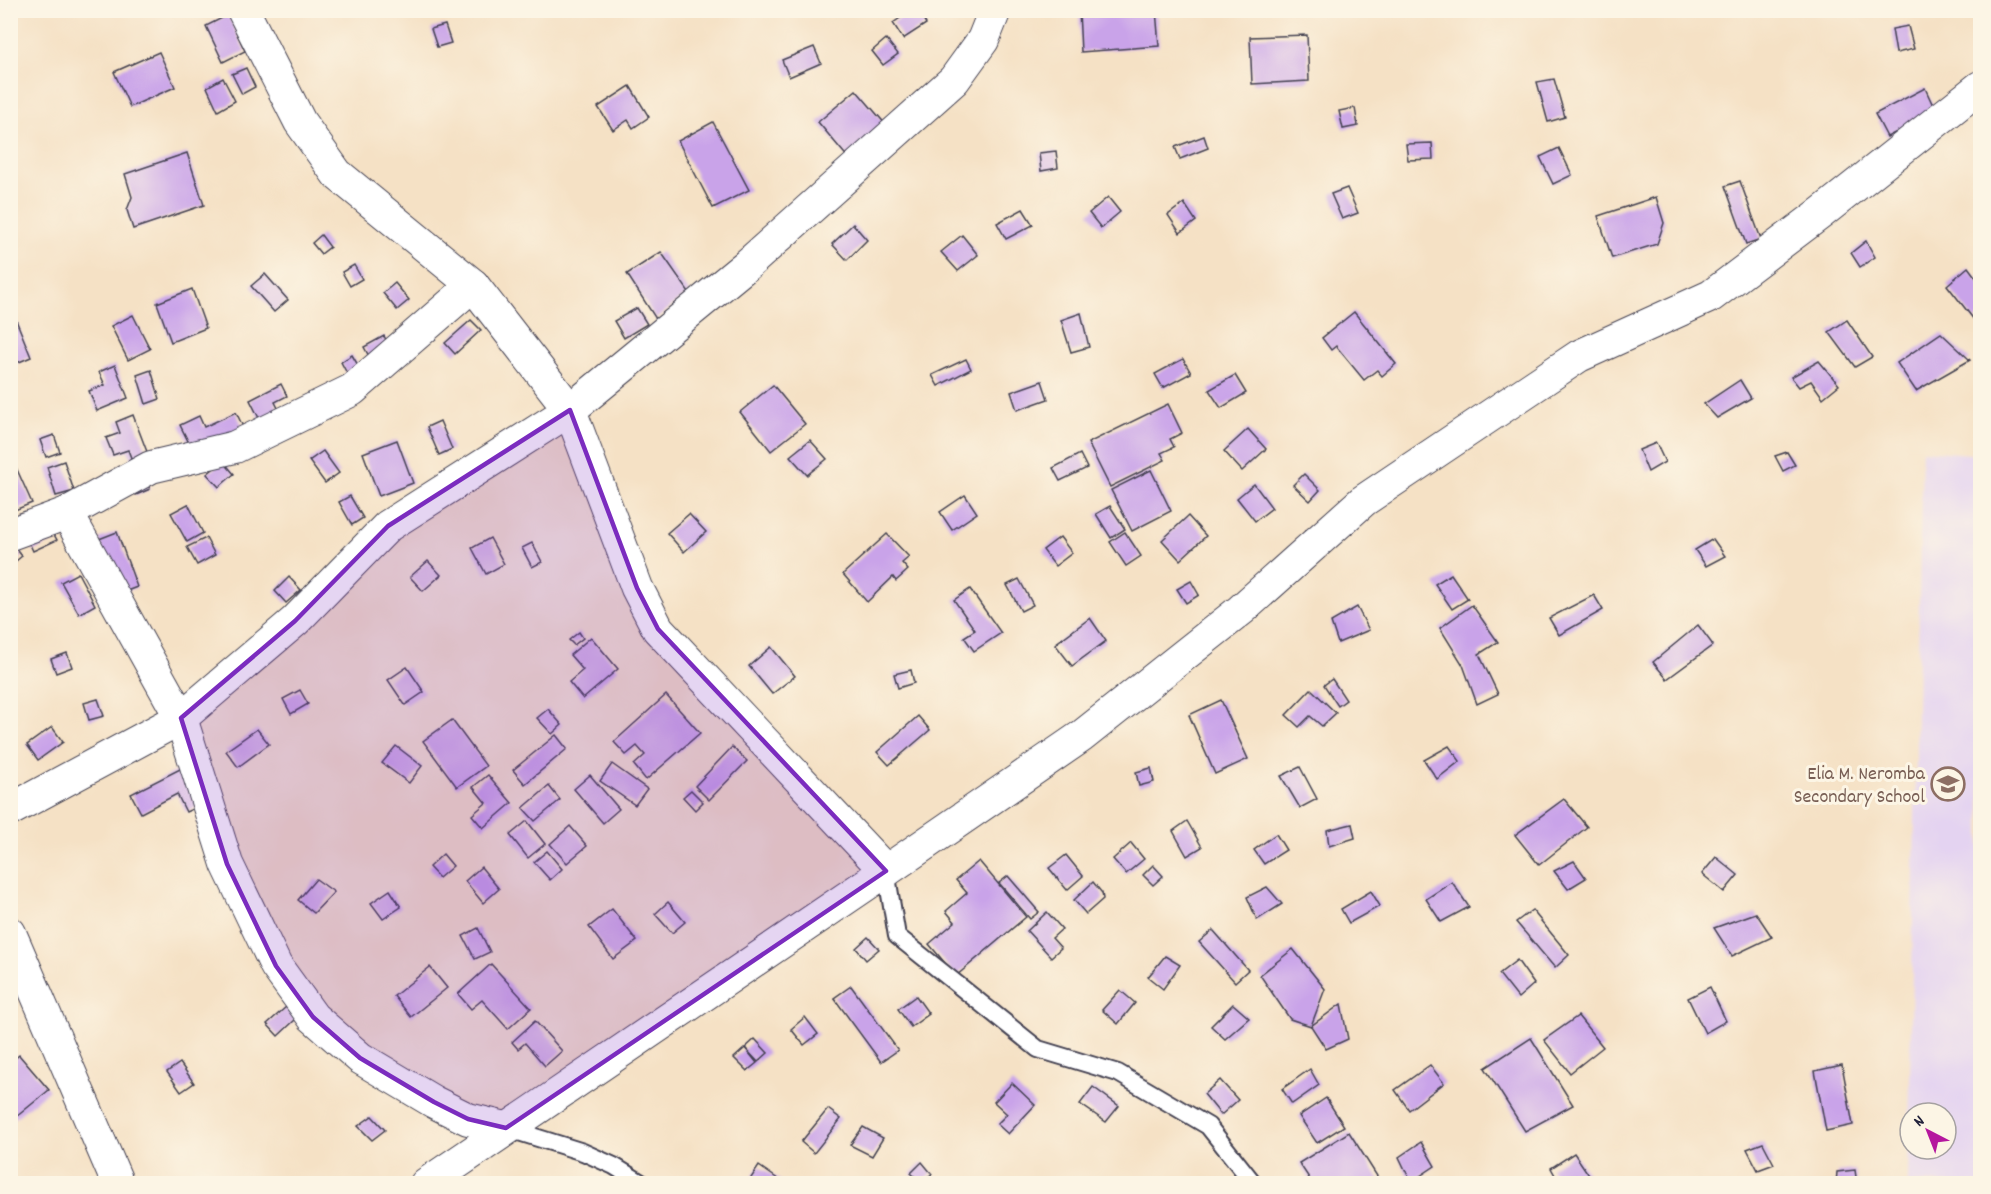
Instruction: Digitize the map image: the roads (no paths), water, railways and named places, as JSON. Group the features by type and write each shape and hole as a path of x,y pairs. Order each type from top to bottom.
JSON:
{"street":[{"path":"243,10 300,122 337,174 473,285 570,410 637,588 658,629 886,871"},
{"path":"10,810 181,718 295,621 388,526 570,410 748,264 954,80 983,40 995,10"},
{"path":"426,1184 1082,736 1241,610 1363,501 1579,356 1711,296 1821,213 1980,87"},
{"path":"10,534 67,513 151,467 235,447 352,390 473,285"},
{"path":"67,513 181,718 226,864 276,966 313,1017 360,1058 434,1102 468,1119 506,1128"},
{"path":"10,933 118,1184"}],"lane":[{"path":"886,871 897,936 1038,1049 1118,1073 1208,1126 1254,1184"},
{"path":"506,1128 583,1152 614,1166 644,1184"}],"place":[{"name":"Elia M. Neromba Secondary School","path":"1948,784"}]}
